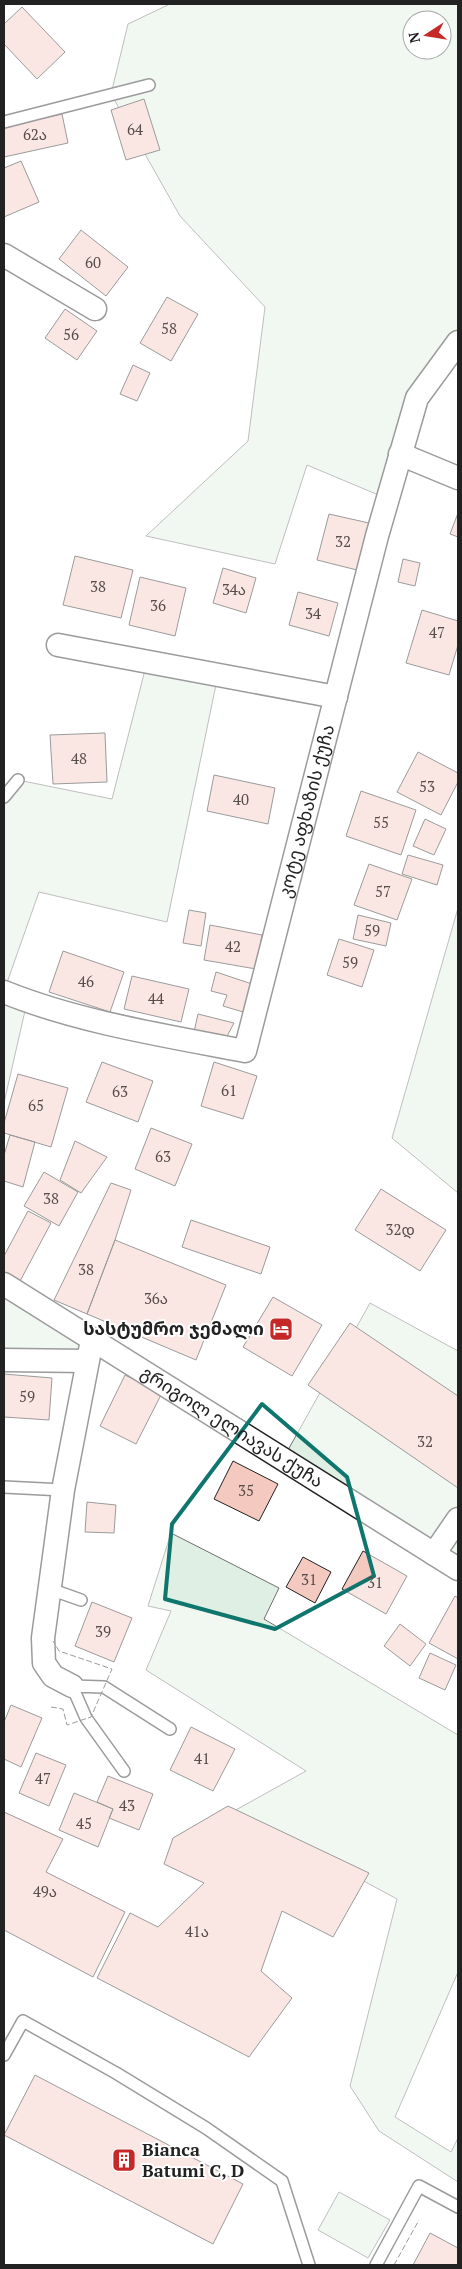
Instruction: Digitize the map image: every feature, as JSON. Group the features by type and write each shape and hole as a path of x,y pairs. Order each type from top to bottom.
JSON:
{"street":[{"path":"4,255 95,309"},
{"name":"კოტე აფხაზის ქუჩა","path":"4,992 28,1002 138,1030 245,1051 336,697 416,398 458,342"},
{"path":"400,454 458,478"},
{"path":"58,645 336,697"},
{"name":"გრიგოლ ელიავას ქუჩა","path":"4,1284 89,1350 458,1569"},
{"path":"4,1360 89,1350 63,1490 43,1638 44,1663 53,1676 72,1686"},
{"path":"434,1554 458,1520"}],"lane":[{"path":"4,122 149,85"},
{"path":"4,797 18,780"},
{"path":"4,1487 63,1490"},
{"path":"50,1589 81,1600"},
{"path":"124,1770 86,1718 72,1686 104,1687 170,1729"},
{"path":"4,2055 22,2021 116,2073 206,2128 282,2181 310,2265"},
{"path":"376,2265 419,2186 458,2207"}],"highlighted area":[{"path":"262,1404 347,1477 374,1576 275,1629 165,1599 172,1524"}],"green space":[{"path":"170,4 458,4 458,342 417,398 388,499 307,465 275,564 146,536 248,441 265,307 180,216 111,94 128,24"},
{"path":"147,662 218,675 167,922 39,892 4,991 4,797 18,780 112,799"},
{"path":"458,908 458,1193 392,1138"},
{"path":"4,992 27,1002 4,1103"},
{"path":"4,1285 92,1340 87,1361 4,1360"},
{"path":"370,1303 458,1351 458,1569 283,1459"},
{"path":"171,1533 279,1588 264,1619 458,1735 458,1972 395,2117 451,2152 458,2138 458,2182 379,2131 350,2086 397,1899 234,1811 306,1771 146,1670 171,1611 148,1606"},
{"path":"339,2192 390,2220 368,2258 318,2230"}],"building":[{"path":"22,7 65,52 37,79 4,44 4,24"},
{"path":"144,99 160,150 126,160 111,110"},
{"path":"62,114 68,143 4,157 4,127"},
{"path":"21,161 39,202 4,217 4,168"},
{"path":"81,230 128,267 106,296 59,259"},
{"path":"167,297 198,314 171,361 140,343"},
{"path":"65,309 97,331 77,360 45,338"},
{"path":"133,365 150,373 137,401 120,394"},
{"path":"458,513 458,537 450,534"},
{"path":"329,514 369,523 357,570 317,560"},
{"path":"75,556 133,570 121,618 63,605"},
{"path":"403,559 420,563 415,586 398,582"},
{"path":"223,568 256,578 246,613 213,603"},
{"path":"140,577 186,588 175,636 129,625"},
{"path":"298,592 338,603 329,636 289,625"},
{"path":"422,610 458,621 458,645 449,675 406,663"},
{"path":"105,733 107,782 53,784 50,735"},
{"path":"418,752 458,773 458,782 441,815 397,792"},
{"path":"214,775 275,788 268,824 207,811"},
{"path":"361,791 416,810 401,855 346,836"},
{"path":"425,819 446,829 434,855 413,846"},
{"path":"408,855 443,865 437,885 402,874"},
{"path":"369,864 412,879 397,920 354,905"},
{"path":"189,910 206,913 201,946 183,943"},
{"path":"358,915 391,923 386,946 353,939"},
{"path":"210,925 262,935 256,969 204,960"},
{"path":"339,939 374,950 362,987 327,975"},
{"path":"63,951 124,972 110,1012 49,992"},
{"path":"216,972 252,984 243,1012 223,1006 227,995 211,991"},
{"path":"132,976 189,989 181,1022 124,1009"},
{"path":"198,1014 234,1023 226,1038 194,1032"},
{"path":"102,1062 153,1081 138,1122 86,1102"},
{"path":"214,1062 257,1076 243,1119 201,1106"},
{"path":"18,1074 68,1088 51,1147 4,1133 4,1123"},
{"path":"151,1128 192,1144 175,1186 135,1169"},
{"path":"10,1135 35,1142 23,1187 4,1181 4,1155"},
{"path":"75,1141 107,1157 81,1193 60,1180"},
{"path":"44,1172 78,1192 59,1226 24,1206"},
{"path":"111,1183 131,1190 115,1240 87,1314 54,1300"},
{"path":"381,1189 446,1230 420,1271 355,1230"},
{"path":"28,1211 51,1223 19,1283 4,1275 4,1256"},
{"path":"191,1220 270,1247 261,1274 182,1247"},
{"path":"115,1240 226,1285 196,1360 87,1314"},
{"path":"273,1297 322,1325 292,1376 243,1347"},
{"path":"350,1323 458,1396 458,1488 308,1385"},
{"path":"4,1374 52,1378 49,1420 4,1417"},
{"path":"125,1375 162,1393 136,1444 100,1426"},
{"path":"233,1461 278,1484 259,1521 214,1499"},
{"path":"87,1502 116,1505 114,1533 85,1532"},
{"path":"363,1551 407,1576 386,1614 342,1589"},
{"path":"303,1557 331,1572 315,1603 286,1587"},
{"path":"455,1596 458,1598 458,1659 429,1643"},
{"path":"92,1602 132,1618 114,1662 75,1646"},
{"path":"400,1624 426,1644 410,1666 384,1646"},
{"path":"430,1653 456,1665 445,1690 419,1678"},
{"path":"11,1705 42,1718 21,1767 4,1759 4,1722"},
{"path":"191,1727 235,1749 213,1791 170,1770"},
{"path":"36,1753 66,1765 49,1806 19,1793"},
{"path":"108,1776 153,1794 139,1830 109,1818 113,1809 97,1802"},
{"path":"74,1793 113,1809 98,1847 59,1830"},
{"path":"228,1806 369,1873 333,1937 282,1911 261,1971 292,1998 249,2057 97,1978 130,1913 158,1927 204,1883 164,1864 173,1838"},
{"path":"4,1812 63,1839 46,1872 125,1912 93,1977 4,1930"},
{"name":"Bianca Batumi C, D","path":"35,2075 243,2184 213,2244 4,2135"},
{"path":"430,2233 458,2248 458,2265 413,2265"}],"fence":[{"path":"51,1707 63,1709 67,1725 91,1717 112,1669 59,1651 53,1641"},
{"path":"394,2265 419,2220"}],"place":[{"name":"სასტუმრო ჯემალი","path":"281,1329"},
{"name":"Bianca Batumi C, D","path":"124,2160"}]}
